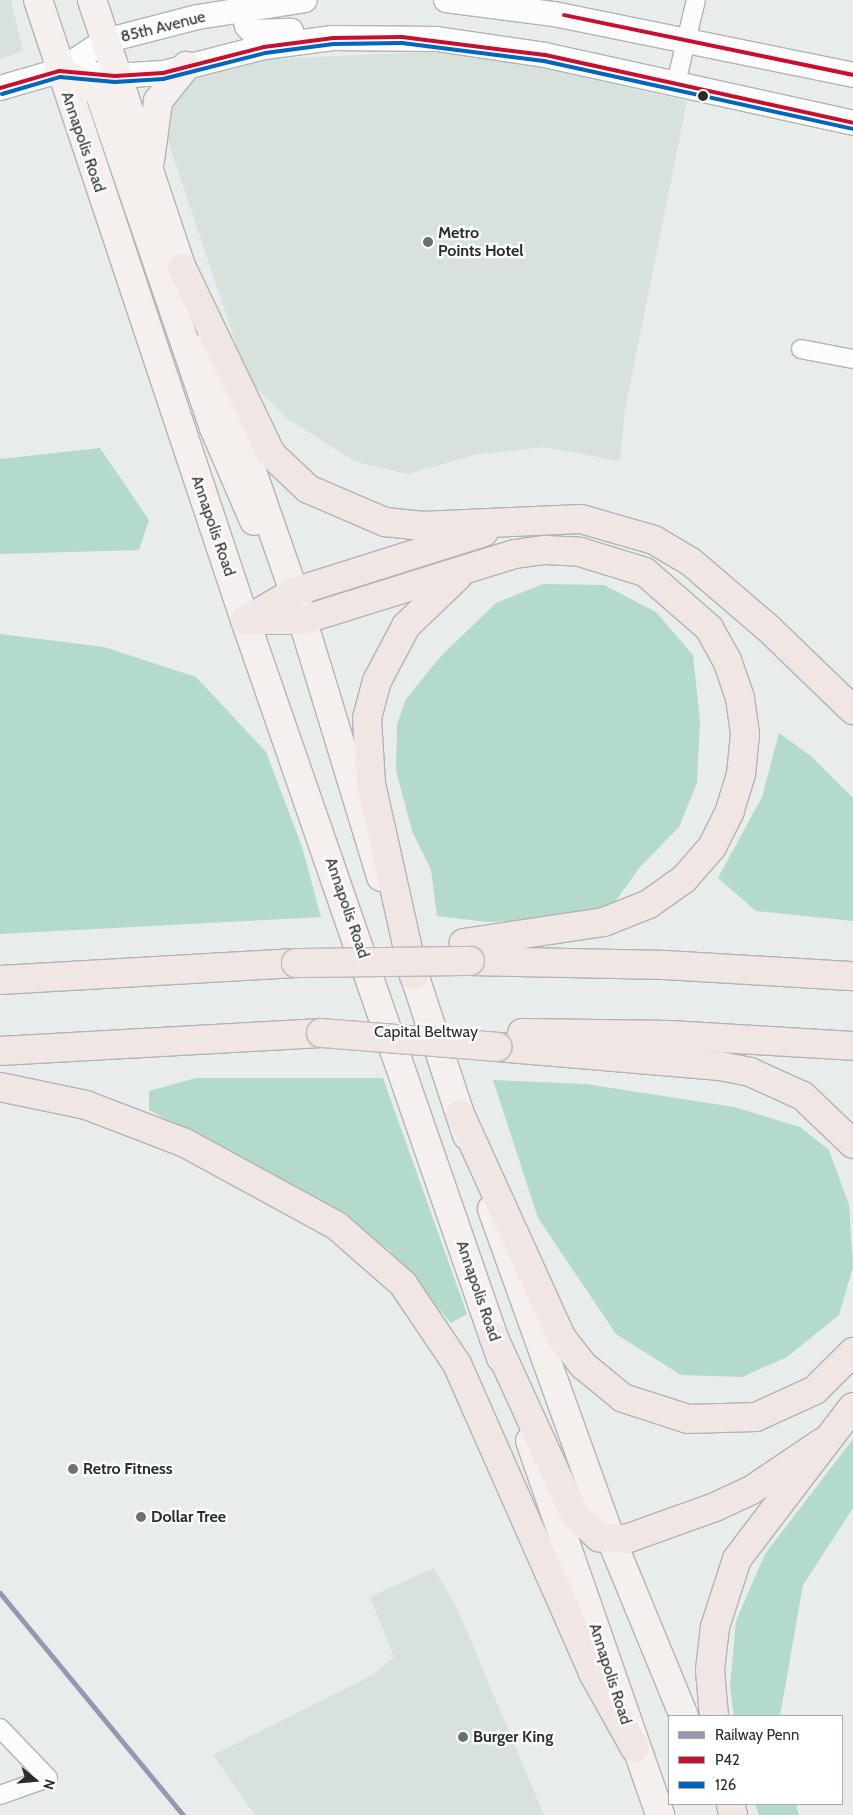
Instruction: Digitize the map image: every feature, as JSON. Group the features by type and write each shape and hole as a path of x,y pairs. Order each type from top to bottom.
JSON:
{"highway":[{"path":"182,268 271,454 308,489 385,522 422,526 581,519 654,540 691,562 768,628 853,710"},
{"path":"245,620 294,592 510,523"},
{"path":"245,620 303,620 464,571 545,550 580,552 646,572 709,628 727,660 740,698 744,734 741,774 730,811 712,847 684,879 649,904 604,922 467,952"},
{"path":"414,976 371,784 367,718 377,681 406,626 464,571"},
{"path":"0,980 467,952 853,976"},
{"name":"Capital Beltway","path":"0,1051 321,1033 495,1040 670,1035 853,1046"},
{"path":"495,1040 720,1066 750,1072 802,1096 853,1144"},
{"path":"0,1087 86,1104 186,1143 337,1226 403,1284 457,1364 594,1672 634,1748"},
{"path":"460,1114 560,1337 584,1366 623,1398 688,1419 756,1417 815,1390 853,1352"},
{"path":"493,1336 575,1515 587,1530 611,1539 626,1539 715,1507 758,1486 823,1442"},
{"path":"714,1715 710,1670 724,1591 762,1522 823,1442 853,1407"}],"main road":[{"name":"Annapolis Road","path":"38,0 58,71 245,620 634,1748 660,1815"},
{"path":"92,0 115,76 294,592 333,731 533,1330 611,1539 684,1715"},
{"path":"149,175 151,128 158,101 186,66"},
{"path":"58,71 100,92 249,518 274,534"}],"street":[{"name":"85th Avenue","path":"0,88 58,71 105,41 243,10 305,0"},
{"path":"446,0 554,14 853,74"},
{"path":"676,83 696,0"},
{"path":"243,10 247,26 253,32 299,31 345,38"},
{"name":"85th Avenue","path":"58,71 115,76 163,73 264,47 345,38 488,46 676,83 853,122"},
{"path":"801,349 853,359"},
{"path":"0,1728 48,1778 0,1795"}],"shaded area":[{"path":"0,0 11,0 23,51 0,59"},
{"path":"433,52 497,57 687,101 625,410 620,461 543,447 474,455 408,474 356,462 288,419 248,380 160,117 179,80 265,59"},
{"path":"434,1568 458,1610 544,1815 255,1815 213,1755 374,1674 394,1657 370,1597"}],"green space":[{"path":"100,448 149,520 139,550 0,554 0,459"},
{"path":"543,584 604,585 656,612 693,655 700,721 697,783 679,827 640,867 611,907 548,920 487,922 437,916 431,870 412,831 396,770 397,724 406,699 441,656 496,603"},
{"path":"0,634 104,647 196,677 266,752 302,847 321,917 0,934"},
{"path":"779,733 811,756 853,798 853,921 756,911 718,878 762,797"},
{"path":"196,1078 383,1078 467,1314 451,1323 388,1249 324,1206 149,1110 149,1091"},
{"path":"493,1080 586,1084 734,1107 800,1127 829,1150 849,1205 853,1267 839,1315 787,1357 742,1377 681,1375 616,1334 538,1218"},
{"path":"853,1439 853,1508 803,1585 780,1715 734,1715 730,1687 736,1621 765,1554"},
{"path":"755,1805 796,1805 799,1815 759,1815"}],"rail line":[{"name":"Penn","path":"0,1593 183,1815"}],"transit line":[{"name":"P42","path":"564,15 853,75"},
{"name":"P42","path":"0,88 59,71 115,76 163,73 264,47 333,38 402,37 545,55 853,123"},
{"name":"126","path":"2,94 60,77 115,82 163,79 265,53 333,44 402,43 544,61 852,129"}],"place":[{"name":"Metro Points Hotel","path":"428,242"},
{"name":"Retro Fitness","path":"73,1469"},
{"name":"Dollar Tree","path":"141,1517"},
{"name":"Burger King","path":"463,1737"}]}
